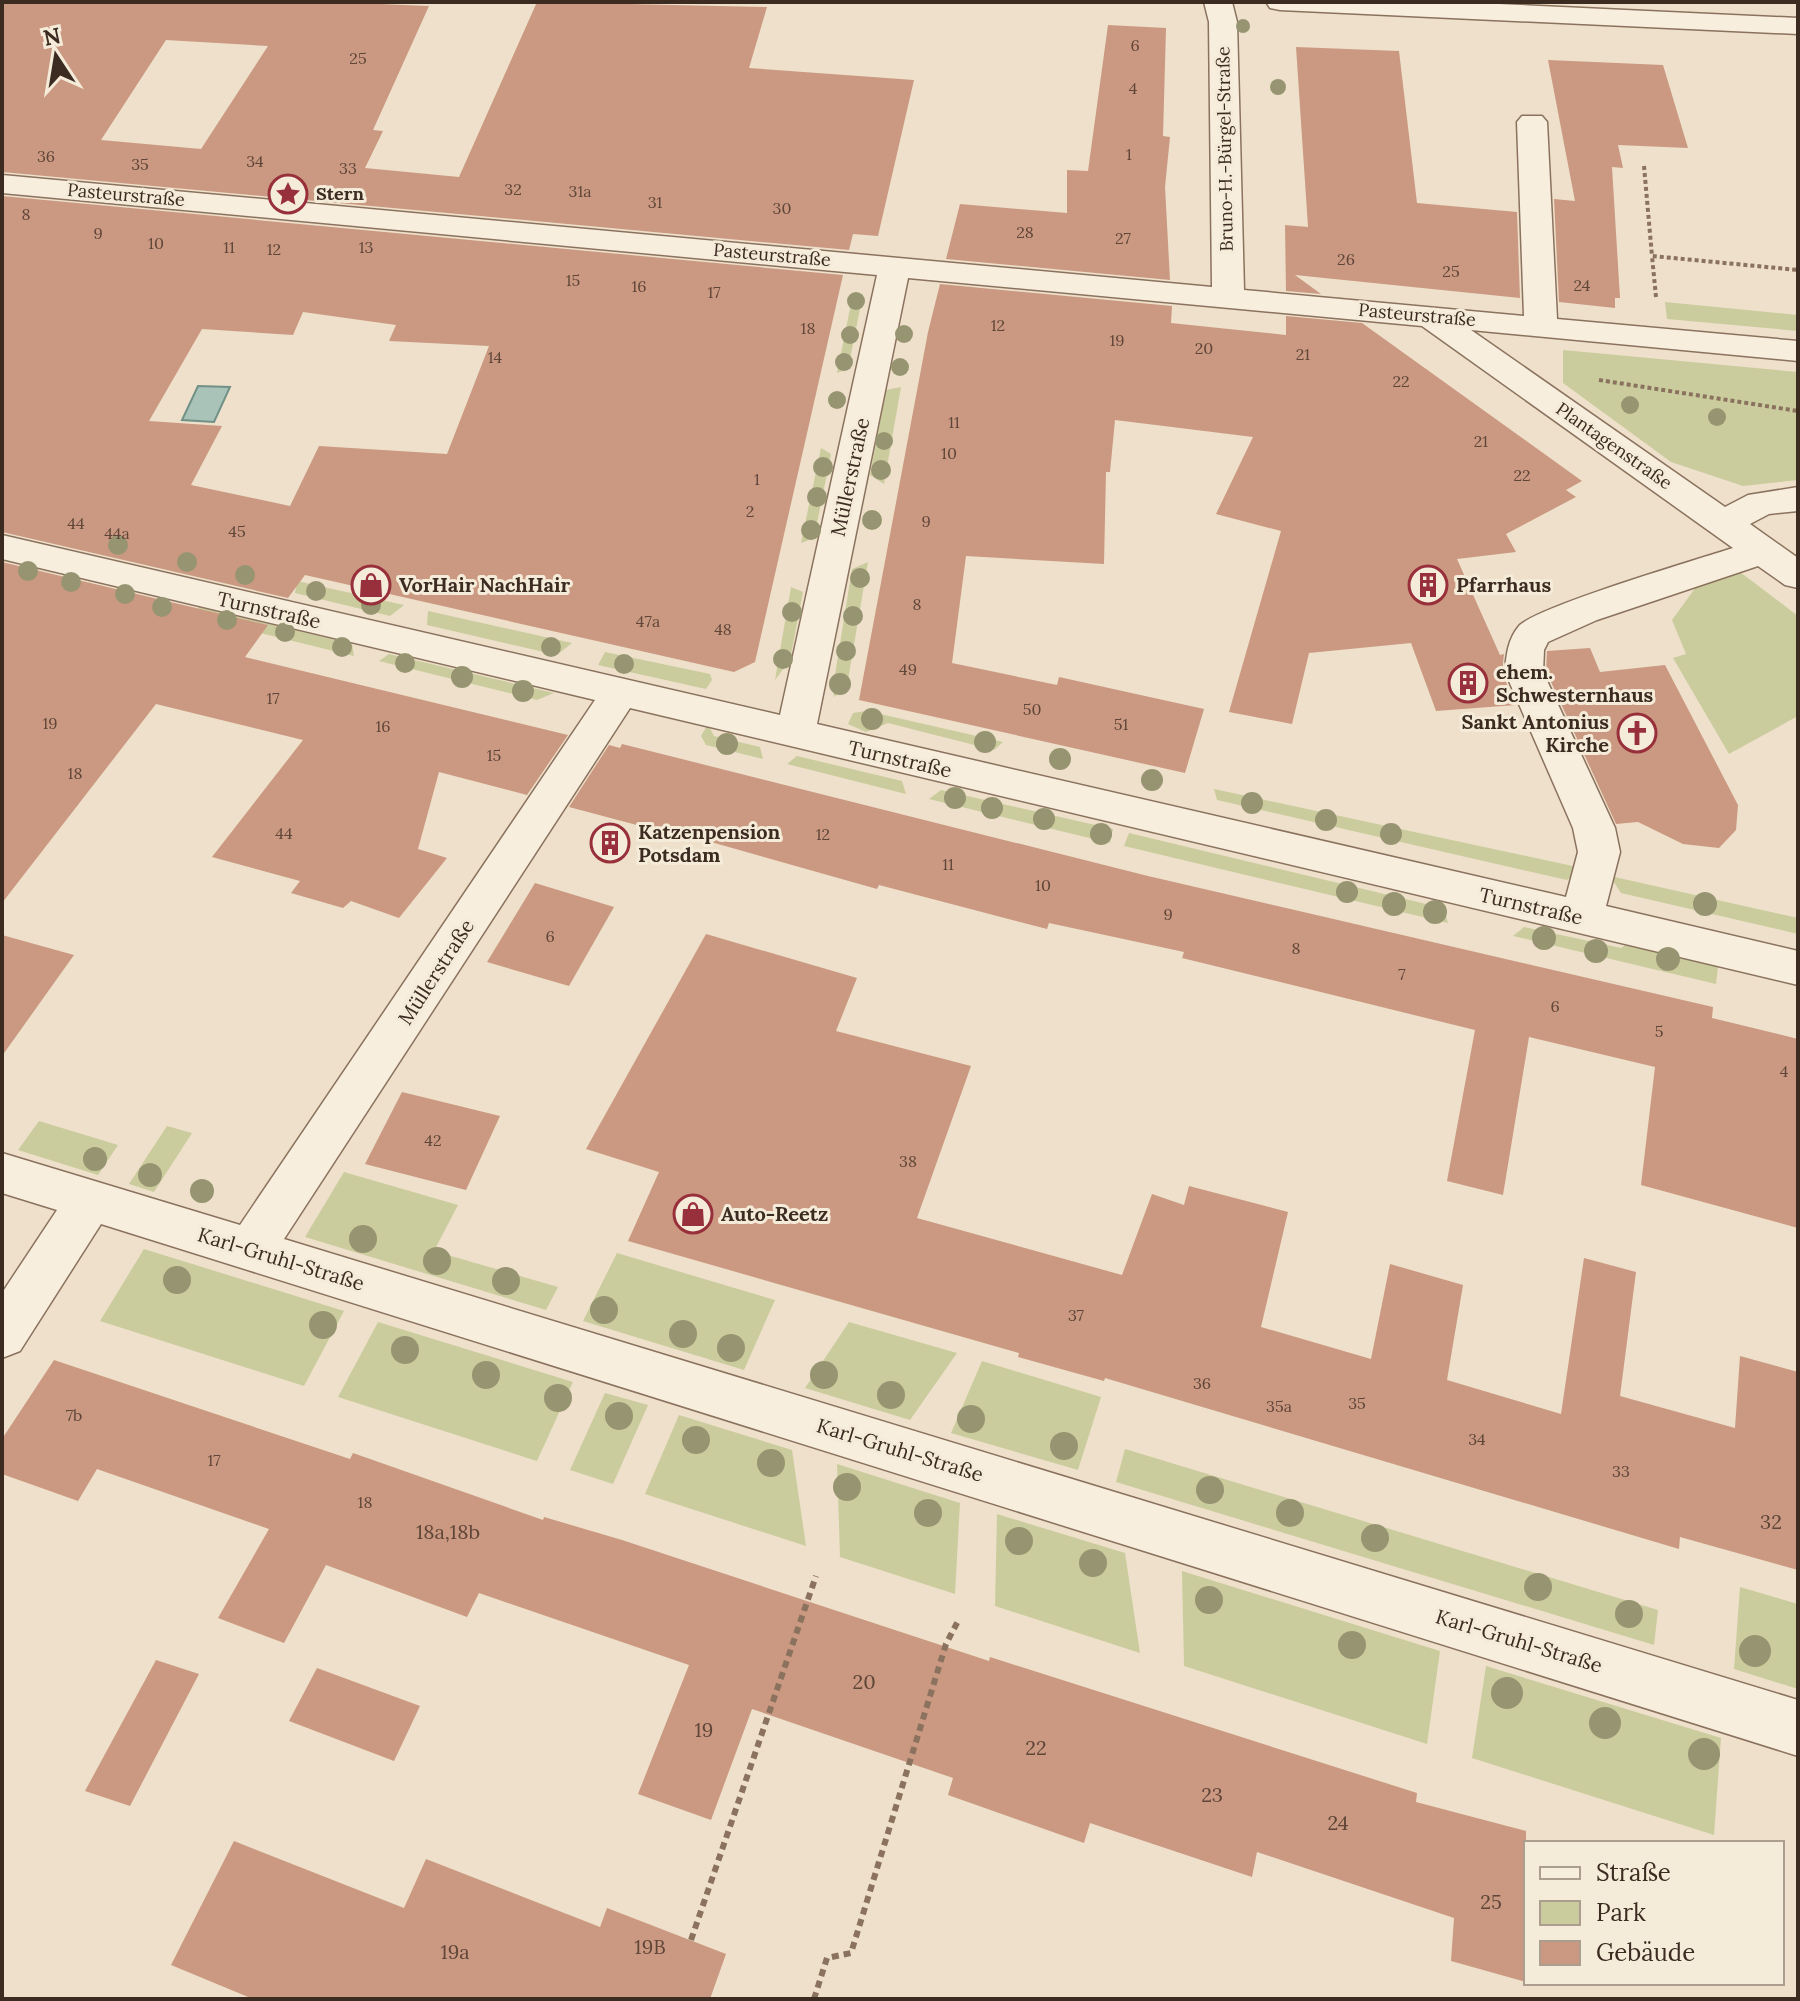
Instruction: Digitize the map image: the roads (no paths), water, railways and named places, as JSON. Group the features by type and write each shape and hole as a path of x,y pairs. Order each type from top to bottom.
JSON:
{"street":[{"name":"Bruno-H.-Bürgel-Straße","path":"1218,2 1223,22 1228,297"},
{"path":"1280,2 1623,10 1798,26"},
{"path":"1532,122 1541,327"},
{"name":"Pasteurstraße","path":"2,184 1798,351"},
{"name":"Müllerstraße","path":"795,734 895,266"},
{"name":"Plantagenstraße","path":"1430,316 1798,576"},
{"path":"1724,523 1761,503 1798,499"},
{"name":"Turnstraße","path":"2,547 1798,968"},
{"path":"1582,918 1599,852 1597,840 1524,672 1525,650 1534,633 1584,611 1763,551"},
{"name":"Müllerstraße","path":"250,1250 620,693"},
{"name":"Karl-Gruhl-Straße","path":"2,1173 1798,1728"},
{"path":"2,1335 90,1200"}],"place":[{"name":"Stern","path":"288,194"},
{"name":"VorHair NachHair","path":"371,585"},
{"name":"Pfarrhaus","path":"1428,585"},
{"name":"ehem. Schwesternhaus","path":"1468,683"},
{"name":"Sankt Antonius Kirche","path":"1637,733"},
{"name":"Katzenpension Potsdam","path":"610,843"},
{"name":"Auto-Reetz","path":"693,1214"}]}
